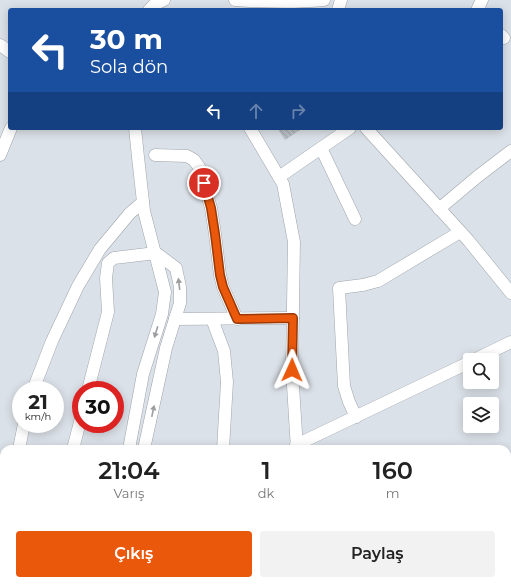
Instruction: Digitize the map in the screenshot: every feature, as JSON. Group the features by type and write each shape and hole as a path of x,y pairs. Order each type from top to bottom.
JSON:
{"street":[{"path":"151,8 154,4 164,0"},
{"path":"235,0 256,2 303,2 324,0"},
{"path":"0,155 10,130"},
{"path":"130,445 143,374 162,314 165,292 144,210 135,130"},
{"path":"251,130 283,184 294,242 292,370 297,445"},
{"path":"279,177 347,130"},
{"path":"368,130 460,232 511,293"},
{"path":"321,148 356,219"},
{"path":"439,209 476,177 511,151"},
{"path":"155,155 187,156 194,160 199,167 211,208 220,275 223,287 237,319"},
{"path":"36,381 52,340 78,286 100,250 130,212 144,202"},
{"path":"356,417 344,386 339,288 363,285 378,281 460,232"},
{"path":"90,381 108,312 106,278 108,263 114,258 156,253 176,268 180,287 180,304 166,348 145,445"},
{"path":"175,319 293,318"},
{"path":"212,319 224,352 227,382 222,445"},
{"path":"488,353 511,342"},
{"path":"301,445 463,365"},
{"path":"20,445 22,433"},
{"path":"74,445 77,433"}],"building":[{"path":"278,130 300,130 285,140"}],"route":[{"path":"204,183 211,208 220,275 223,287 237,319 293,318 292,370"}]}
